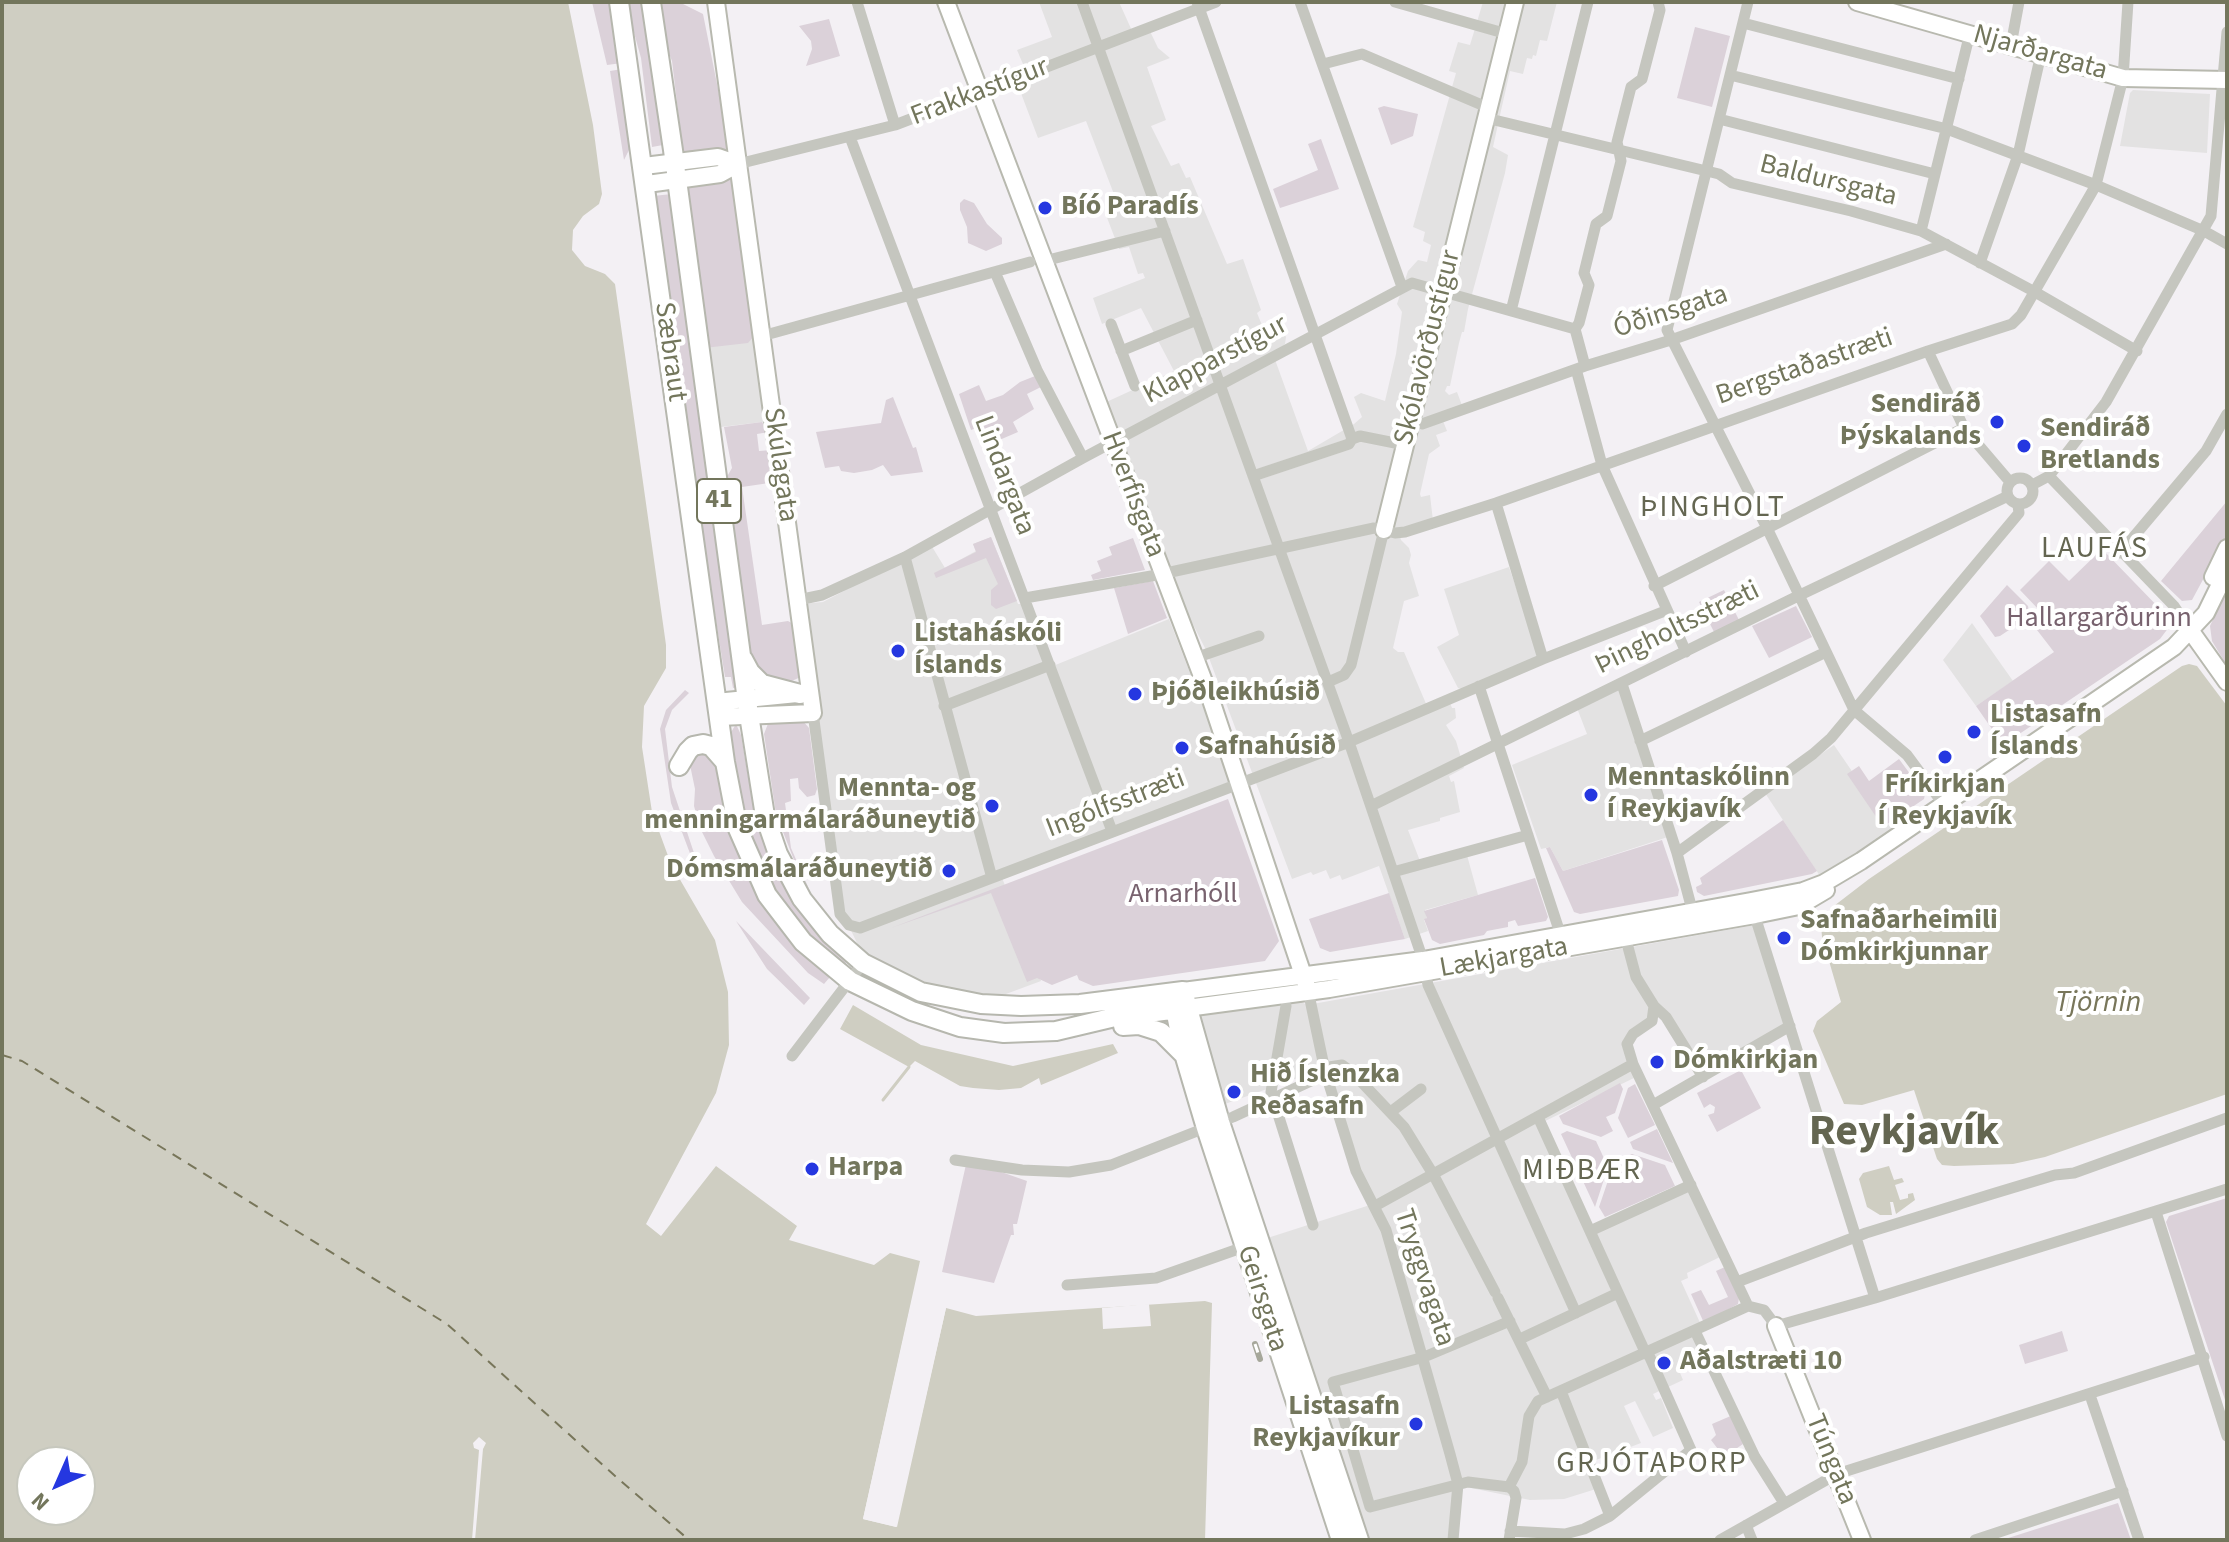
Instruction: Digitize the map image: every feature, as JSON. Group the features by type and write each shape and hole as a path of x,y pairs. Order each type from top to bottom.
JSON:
{"main road":[{"name":"Sæbraut","path":"619,2 646,175 725,762 738,829 767,895 803,942 850,981 912,1011 960,1027 1030,1033 1085,1026"},
{"name":"Sæbraut","path":"651,2 748,707 765,816 787,874 816,919 863,963 921,992 992,1006 1179,1000"},
{"path":"740,653 750,672 762,684 805,694"},
{"path":"679,766 693,746 703,744 711,746 725,762"},
{"path":"1085,1026 1179,1000"},
{"name":"Geirsgata","path":"1179,1000 1184,1054 1213,1125 1212,1148 1224,1159 1249,1234 1341,1540"},
{"name":"Geirsgata","path":"1179,1000 1213,1125 1252,1244 1359,1540"},
{"path":"1085,1026 1151,1027 1169,1037 1184,1054"}],"street":[{"name":"Skúlagata","path":"716,2 798,600 805,694 813,713 840,914 849,925"},
{"path":"857,2 895,125"},
{"name":"Hverfisgata","path":"946,2 981,93 1037,262 1113,443 1241,783 1306,983"},
{"path":"1082,2 1328,682 1428,985 1576,1313"},
{"name":"Frakkastígur","path":"646,175 676,171 718,157 738,164 895,125 1099,48 1198,6 1216,2"},
{"path":"1300,2 1402,287 1412,283 1575,329"},
{"path":"1395,2 1507,34"},
{"name":"Skólavörðustígur","path":"1328,682 1344,675 1351,665 1515,2"},
{"path":"1511,311 1588,2"},
{"path":"1658,2 1660,10 1642,79 1631,87 1617,142 1621,161 1607,216 1596,224 1584,273 1589,285 1575,329 1602,465 1686,652"},
{"path":"1748,2 1667,325 1671,340 1767,528 1854,710 1907,755 1944,805"},
{"path":"2011,45 2019,2"},
{"name":"Bergstaðastræti","path":"1025,598 1162,574 1374,528 1405,532 2012,324 2035,292 2096,185 2123,78 2128,2"},
{"name":"Njarðargata","path":"1868,3 2123,78 2226,80"},
{"path":"1198,6 1352,439"},
{"path":"1743,23 1959,79"},
{"path":"2032,485 2049,476 2106,402 2204,231 2214,208 2226,80 2227,32"},
{"path":"1921,231 1970,33"},
{"name":"Baldursgata","path":"1323,64 1362,54 1380,59 1487,113 1553,136 1719,174 1732,183 1921,231 2137,351"},
{"path":"1980,263 2018,155 2041,54"},
{"path":"1730,75 1947,129 2096,185 2204,231 2227,244"},
{"path":"1719,119 1935,174"},
{"name":"Lindargata","path":"850,137 1112,831"},
{"path":"762,336 995,272 1165,231"},
{"name":"Óðinsgata","path":"1412,420 1422,424 1946,244"},
{"path":"995,272 1037,370 1083,458"},
{"name":"Klapparstígur","path":"798,600 822,595 905,557 1083,458 1315,337 1402,287"},
{"path":"1121,351 1197,320"},
{"path":"1111,324 1135,386"},
{"path":"1677,853 1831,738 2019,513 2018,505 2008,496 2010,482 1964,428 1928,351"},
{"path":"2120,553 2206,451 2227,414"},
{"path":"1654,586 1964,428"},
{"path":"1253,476 1349,444 1360,436 1405,445"},
{"path":"2049,476 2174,606 2227,682"},
{"path":"2010,482 2019,478 2032,485"},
{"path":"2018,505 2031,499 2032,485"},
{"name":"Þingholtsstræti","path":"1371,806 2008,496"},
{"path":"1496,503 1543,659"},
{"path":"2190,630 2227,548"},
{"path":"905,557 992,878"},
{"path":"2190,630 2206,613 2227,570"},
{"name":"Ingólfsstræti","path":"849,925 860,928 868,926 1349,742 1665,611"},
{"name":"Lækjargata","path":"1179,1000 1424,966 1695,919 1753,908 1826,886 2164,654 2190,630"},
{"path":"1195,658 1259,636"},
{"path":"1640,741 1826,652"},
{"path":"944,706 1050,665"},
{"path":"1622,684 1695,919"},
{"path":"1479,686 1561,936"},
{"path":"718,709 748,707 805,694"},
{"path":"748,707 813,713"},
{"path":"1393,872 1528,835"},
{"path":"1753,908 1875,1298"},
{"path":"1623,930 1636,977 1654,1006 1666,1017 1703,1077"},
{"name":"Lækjargata","path":"1424,966 1561,936 1623,930"},
{"path":"792,1056 863,963"},
{"name":"Tryggvagata","path":"1306,983 1325,1071 1356,1171 1386,1230 1458,1484 1453,1540"},
{"path":"1286,1006 1271,1085 1272,1097 1313,1225"},
{"path":"1654,1006 1652,1021 1628,1041 1633,1064 1748,1306"},
{"path":"1653,1105 1790,1026"},
{"path":"1375,1206 1633,1064"},
{"path":"955,1160 1022,1170 1069,1172 1111,1165 1213,1125 1313,1080 1336,1065 1347,1067 1392,1111 1433,1174 1547,1397"},
{"path":"1392,1111 1421,1089"},
{"path":"1510,1321 1424,1357 1333,1382 1370,1507 1458,1484 1472,1482 1509,1487 1516,1498 1510,1535 1565,1534 1584,1529 1610,1516 1691,1450 1538,1117"},
{"path":"1737,1282 1855,1237 2055,1175 2074,1173 2227,1118"},
{"path":"1590,1231 1691,1185"},
{"path":"1509,1487 1522,1462 1531,1410 1538,1401 1748,1306 1764,1310 1776,1326 2227,1189"},
{"path":"2156,1212 2227,1436"},
{"path":"1067,1285 1156,1278 1252,1244"},
{"path":"1520,1339 1618,1293"},
{"name":"Túngata","path":"1776,1326 1862,1540"},
{"path":"1695,1331 1755,1457 1784,1503"},
{"path":"1720,1540 1837,1474 2204,1357"},
{"path":"1561,1391 1610,1516"},
{"path":"2090,1395 2139,1540"},
{"path":"1975,1540 2123,1491"},
{"path":"1746,1525 1752,1540"}],"shaded area":[{"path":"1039,2 1119,2 1133,33 1148,27 1158,48 1170,58 1147,67 1166,120 1151,126 1171,166 1179,163 1186,178 1190,177 1227,264 1243,259 1261,310 1257,313 1264,330 1274,324 1281,328 1286,337 1285,344 1273,354 1308,451 1362,417 1354,397 1361,393 1385,401 1402,312 1397,304 1408,271 1418,260 1427,262 1431,245 1423,241 1425,232 1413,227 1456,73 1449,71 1458,42 1470,45 1483,2 1557,2 1547,41 1540,40 1536,56 1527,58 1523,74 1510,71 1493,147 1508,155 1505,173 1450,386 1445,391 1449,395 1457,392 1463,408 1441,416 1447,431 1436,435 1440,446 1429,454 1420,494 1421,497 1430,495 1433,521 1399,532 1401,540 1409,548 1409,563 1419,596 1404,601 1393,648 1404,652 1427,706 1448,698 1452,708 1455,708 1456,718 1446,725 1456,741 1464,768 1449,776 1451,782 1454,781 1460,812 1408,830 1420,861 1465,848 1478,895 1425,910 1427,918 1424,920 1428,931 1405,939 1379,866 1342,880 1340,875 1330,879 1326,870 1292,879 1206,650 1169,577 1102,404 1174,371 1141,308 1102,324 1093,298 1145,278 1143,273 1138,274 1129,247 1119,249 1106,215 1120,210 1086,121 1038,138 1019,88 1031,83 1017,50 1052,37"},
{"path":"2133,90 2210,94 2207,153 2120,146"},
{"path":"754,336 778,433 762,422 704,429 704,348"},
{"path":"991,537 1018,604 1023,604 1048,668 1169,619 1233,783 1001,875 1041,981 1006,994 980,998 948,994 876,965 859,947 843,914 802,604 823,602 931,545 945,568 976,551 973,544"},
{"path":"1509,567 1540,658 1465,690 1458,688 1437,647 1459,635 1444,589"},
{"path":"1972,623 2013,681 1976,706 1943,660"},
{"name":"Menntaskólinn í Reykjavík","path":"1619,688 1674,835 1563,871 1550,847 1541,849 1512,765 1587,734 1577,708"},
{"path":"1834,745 1895,834 1824,882 1765,793"},
{"path":"1755,925 1788,1026 1704,1074 1664,1010 1628,1037 1634,1078 1539,1124 1589,1227 1684,1182 1720,1257 1687,1273 1688,1278 1681,1281 1702,1327 1695,1331 1705,1356 1678,1368 1683,1380 1653,1394 1656,1400 1661,1398 1673,1428 1653,1437 1635,1401 1624,1406 1641,1443 1588,1463 1596,1489 1564,1499 1530,1500 1461,1486 1455,1540 1349,1540 1252,1243 1370,1205 1320,1070 1225,1104 1195,1013 1293,997 1307,1005"}],"green space":[{"path":"592,2 611,2 622,63 607,65"},
{"path":"629,2 644,2 663,145 652,147 641,58"},
{"path":"662,2 679,2 703,14 720,99 754,336 748,343 704,348 688,240 689,202 672,61 663,38"},
{"path":"829,19 840,56 806,66 812,49 811,41 799,26"},
{"path":"1695,27 1730,36 1712,107 1677,98"},
{"path":"622,69 629,143 624,160 610,71"},
{"path":"1384,106 1418,114 1413,136 1391,145 1378,108"},
{"path":"1321,139 1339,189 1280,208 1273,189 1318,170 1308,144"},
{"path":"672,194 738,687 733,688 731,677 725,677 706,558 700,540 653,196"},
{"path":"964,199 974,203 987,224 1002,238 1002,244 986,251 968,243 967,227 960,210"},
{"path":"1035,376 1041,387 1027,394 1034,409 1013,422 1018,432 997,441 985,441 979,427 971,430 959,394 979,385 986,401"},
{"path":"893,397 913,448 916,447 923,472 891,476 883,465 854,473 841,471 839,466 825,468 816,432 881,423 886,400"},
{"path":"762,422 769,432 757,434 759,451 771,450 776,482 742,487 762,625 788,621 795,625 803,676 785,684 769,679 750,663 725,480 732,468 724,427"},
{"path":"2227,501 2227,535 2192,600 2182,601 2161,581"},
{"path":"991,537 1017,601 996,609 991,605 991,590 998,584 986,558 936,578 934,573 976,552 973,544"},
{"path":"1133,538 1145,570 1093,580 1091,575 1101,571 1097,561 1112,555 1109,547"},
{"name":"Hallargarðurinn","path":"2102,549 2165,614 2169,627 2160,639 2003,745 1976,706 2054,652 2030,621 2040,611 2020,590 2049,561 2069,581"},
{"path":"1153,581 1167,618 1128,634 1114,588"},
{"path":"2007,585 2028,606 2029,612 2021,622 1995,637 1980,616"},
{"path":"2227,589 2227,666 2212,641 2210,626"},
{"path":"1724,590 1739,620 1714,632 1699,602"},
{"path":"1796,606 1812,637 1769,658 1752,626"},
{"path":"685,690 689,693 672,710 665,729 672,787 697,862 697,872 671,803 660,729 666,710"},
{"path":"769,721 803,721 809,728 817,789 815,795 807,797 799,788 798,778 790,779 791,801 785,803 791,848 809,889 776,814 764,734"},
{"path":"736,724 741,735 755,817 783,878 845,958 847,969 825,954 771,891 738,804 730,734"},
{"path":"699,748 717,759 733,831 828,973 830,977 824,984 808,973 742,902 714,856 700,828 694,806 695,789 690,765"},
{"path":"1899,759 1925,794 1924,799 1883,827 1847,774 1859,766 1869,781"},
{"name":"Arnarhóll","path":"1228,799 1279,941 1265,961 1093,986 1079,980 1077,975 1052,985 1037,978 1027,982 991,893 891,928"},
{"path":"1783,820 1817,871 1704,896 1697,892 1696,887 1702,884 1700,878"},
{"path":"1662,840 1679,890 1678,896 1580,914 1574,912 1546,848 1550,847 1563,871"},
{"path":"1535,878 1548,917 1546,921 1518,926 1515,920 1508,922 1508,927 1487,931 1484,935 1440,944 1432,940 1424,911"},
{"path":"1389,893 1405,939 1330,952 1320,948 1309,919"},
{"path":"736,921 810,998 804,1005 767,969"},
{"path":"1741,1070 1761,1108 1717,1132 1708,1115 1714,1113 1715,1107 1710,1104 1704,1108 1697,1093"},
{"path":"1620,1083 1623,1089 1615,1113 1606,1117 1613,1131 1601,1137 1563,1124 1559,1116"},
{"path":"1635,1084 1655,1125 1628,1138 1618,1118 1628,1088"},
{"path":"1657,1129 1673,1163 1633,1149 1630,1142"},
{"path":"1567,1131 1596,1141 1608,1167 1595,1207 1561,1134"},
{"path":"1632,1154 1665,1165 1675,1186 1605,1217 1599,1207 1614,1163"},
{"path":"967,1160 1027,1181 1017,1224 1013,1224 1014,1235 1011,1235 994,1283 942,1272"},
{"path":"2227,1198 2227,1406 2166,1222 2169,1216"},
{"path":"1725,1267 1739,1298 1738,1304 1704,1323 1691,1294 1701,1290 1709,1305 1728,1297 1716,1271"},
{"path":"2062,1331 2068,1351 2025,1364 2019,1345"},
{"path":"1733,1415 1743,1444 1724,1457 1711,1440 1716,1435 1712,1424"},
{"path":"2118,1503 2131,1540 2002,1540"}],"water":[{"path":"2,2 568,2 593,125 602,194 599,204 583,216 573,230 572,250 585,266 605,274 615,284 666,645 666,668 644,706 642,747 652,812 671,864 715,940 728,992 729,1045 716,1093 646,1224 661,1236 716,1166 797,1226 789,1240 874,1265 890,1253 920,1261 863,1519 896,1527 946,1308 976,1316 1212,1303 1205,1540 475,1540 486,1443 479,1437 473,1443 474,1448 479,1450 472,1540 2,1540"},
{"name":"Tjörnin","path":"2189,664 2197,666 2227,706 2227,1094 2045,1157 2013,1164 1954,1166 1942,1165 1937,1159 1914,1090 1862,1105 1844,1104 1813,1031 1817,1021 1841,1002 1822,937 1821,924 1830,909 1869,879"},
{"path":"853,1005 921,1045 1013,1066 1113,1044 1118,1053 1041,1085 1039,1078 1021,1088 999,1090 960,1086 915,1061 909,1067 840,1029"},
{"path":"1889,1166 1894,1180 1902,1178 1904,1182 1895,1185 1900,1200 1913,1193 1915,1200 1896,1214 1893,1202 1890,1202 1892,1215 1880,1215 1867,1207 1859,1179 1863,1173"}],"pier":[{"path":"912,1300 916,1301 867,1516 894,1522 942,1307 946,1308 897,1527 863,1519"},
{"path":"1149,1304 1151,1326 1103,1329 1102,1308"}],"waterway":[{"path":"883,1100 909,1067"}],"ferry route":[{"path":"2,1055 22,1061 447,1324 689,1540"}],"railway":[{"path":"1255,1344 1260,1359"}],"place":[{"name":"Bíó Paradís","path":"1045,208"},
{"name":"Sendiráð Þýskalands","path":"1997,422"},
{"name":"Sendiráð Bretlands","path":"2024,446"},
{"name":"Listaháskóli Íslands","path":"898,651"},
{"name":"Þjóðleikhúsið","path":"1135,694"},
{"name":"Listasafn Íslands","path":"1974,732"},
{"name":"Safnahúsið","path":"1182,748"},
{"name":"Fríkirkjan í Reykjavík","path":"1945,757"},
{"name":"Menntaskólinn í Reykjavík","path":"1591,795"},
{"name":"Mennta- og menningarmálaráðuneytið","path":"992,806"},
{"name":"Dómsmálaráðuneytið","path":"949,871"},
{"name":"Safnaðarheimili Dómkirkjunnar","path":"1784,938"},
{"name":"Dómkirkjan","path":"1657,1062"},
{"name":"Hið Íslenzka Reðasafn","path":"1234,1092"},
{"name":"Harpa","path":"812,1169"},
{"name":"Aðalstræti 10","path":"1664,1363"},
{"name":"Listasafn Reykjavíkur","path":"1416,1424"}],"district":[{"name":"ÞINGHOLT","path":"1713,509"},
{"name":"LAUFÁS","path":"2095,550"},
{"name":"Reykjavík","path":"1904,1134"},
{"name":"MIÐBÆR","path":"1582,1172"},
{"name":"GRJÓTAÞORP","path":"1652,1465"}]}
